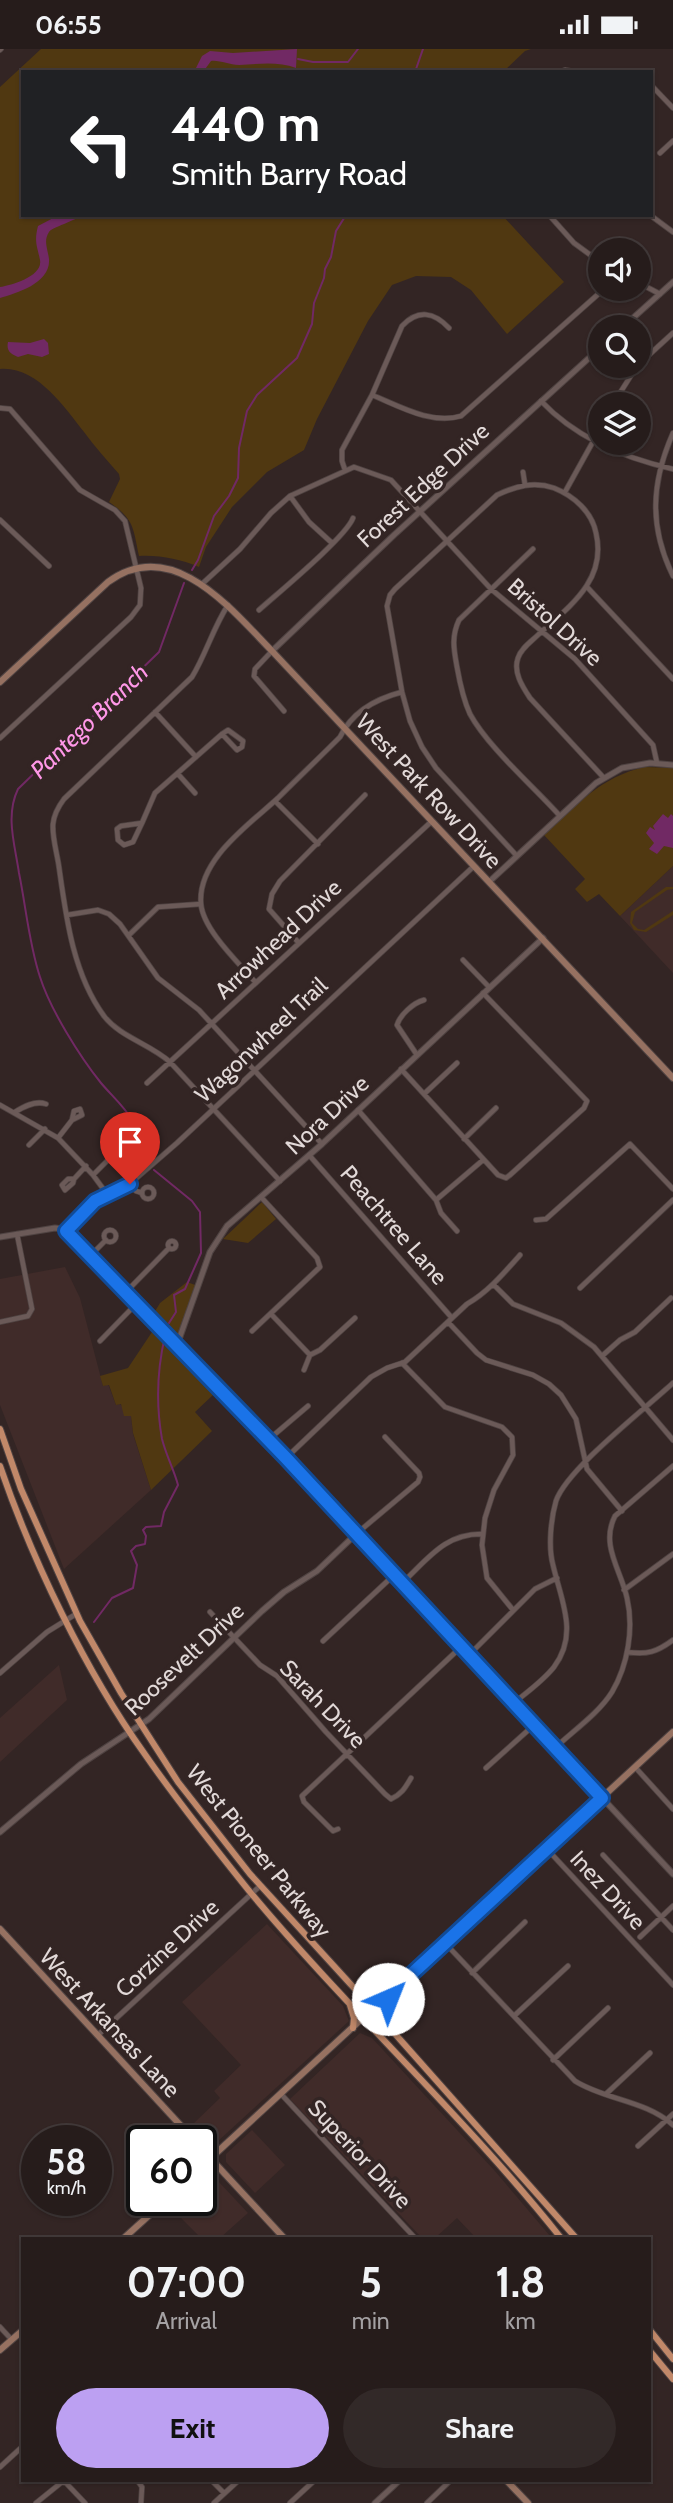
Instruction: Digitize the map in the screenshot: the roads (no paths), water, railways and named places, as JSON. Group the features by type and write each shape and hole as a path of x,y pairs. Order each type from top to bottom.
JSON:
{"main road":[{"name":"West Park Row Drive","path":"136,567 164,567 202,585 228,605 673,1078"},
{"path":"0,682 107,582 136,567"},
{"name":"West Pioneer Parkway","path":"0,1429 21,1489 76,1614 141,1725 187,1793 260,1886 575,2237"},
{"name":"West Pioneer Parkway","path":"0,1466 16,1512 96,1676 130,1732 180,1802 252,1893 560,2237"},
{"path":"217,2153 673,1732"},
{"name":"West Arkansas Lane","path":"0,1929 180,2125"},
{"path":"389,1995 388,2013 400,2040"},
{"path":"346,1998 352,2008 352,2028"},
{"path":"454,2116 463,2110"},
{"path":"217,2165 283,2237"},
{"path":"125,2237 148,2216"},
{"path":"0,2350 21,2332"},
{"path":"651,2332 673,2359"},
{"path":"651,2352 670,2370 673,2379"},
{"path":"508,2482 527,2503"}],"street":[{"path":"653,87 673,108"},
{"path":"660,153 673,141"},
{"path":"551,217 574,243 588,253"},
{"path":"653,217 673,232"},
{"path":"636,315 673,282"},
{"path":"651,289 660,294"},
{"path":"372,395 429,417 441,419 461,416 590,301"},
{"path":"202,585 290,496 345,470 342,450 372,395 405,323 418,314 430,314 449,328"},
{"path":"651,353 673,333"},
{"name":"Forest Edge Drive","path":"272,651 419,512 588,359"},
{"path":"541,401 564,422 588,437"},
{"path":"0,408 10,409 80,490 122,516 128,525 141,599 136,611 1,736"},
{"path":"673,433 660,466 654,496 656,527 673,576"},
{"path":"565,492 588,452"},
{"path":"623,455 673,470"},
{"name":"Bristol Drive","path":"345,470 359,467 391,479 491,589 575,659 653,745 657,763"},
{"path":"523,472 525,485"},
{"path":"516,855 436,768 422,747 410,721 402,692 388,601 395,589 497,495 525,485 548,486 565,492 582,506 596,529 598,565 587,587 518,658 516,667 520,683 530,698 604,778"},
{"path":"290,496 309,522 332,543"},
{"path":"259,610 332,543 351,524 353,518"},
{"path":"0,520 49,566"},
{"path":"533,549 465,613 454,631 453,644 462,693 470,713 487,738 559,815"},
{"path":"587,587 673,679"},
{"path":"228,605 219,618 192,677 64,799 57,809 53,826 79,970 103,1015 117,1029 155,1049 170,1062 281,1181"},
{"path":"272,651 255,670 254,676 284,711"},
{"path":"256,983 213,932 201,904 205,881 217,857 231,840 340,737 345,728 373,701 402,692"},
{"path":"155,712 196,757"},
{"path":"142,823 121,826 117,829 118,840 124,845 133,842 142,823 155,793 222,733 228,730 234,732 243,741 242,747 237,750 222,733"},
{"path":"490,881 559,815 604,778 622,768 657,763 673,765"},
{"path":"178,774 195,793"},
{"path":"298,943 273,915 269,902 280,881 365,795"},
{"path":"275,801 318,844"},
{"name":"Arrowhead Drive","path":"147,1083 432,820"},
{"name":"Wagonwheel Trail","path":"66,1231 95,1201 130,1184 475,866"},
{"path":"129,935 158,907 201,904"},
{"path":"67,915 98,910 110,915 129,935 158,978 199,1010 322,1144"},
{"name":"Nora Drive","path":"177,1345 214,1243 227,1226 322,1144 543,938"},
{"path":"463,960 489,987"},
{"path":"401,1069 502,1178 510,1175 584,1108 587,1101 483,993"},
{"path":"417,1055 397,1025 401,1017 418,1001 424,1000"},
{"path":"424,1094 457,1063"},
{"path":"14,1113 25,1105 42,1102 46,1104"},
{"path":"0,1105 58,1139 86,1166 107,1194"},
{"path":"464,1139 496,1108"},
{"path":"358,1111 436,1200 441,1213 457,1231"},
{"path":"58,1139 72,1120"},
{"path":"29,1145 45,1129"},
{"path":"536,1220 546,1219 630,1144 673,1189"},
{"name":"Peachtree Lane","path":"309,1155 477,1353 486,1360 533,1375 555,1389 576,1419 587,1469 622,1511"},
{"path":"93,1175 111,1157"},
{"path":"436,1200 483,1160"},
{"path":"74,1179 86,1166"},
{"path":"130,1184 142,1193"},
{"path":"252,1331 317,1272 320,1264 261,1197"},
{"path":"580,1288 673,1200"},
{"path":"0,1237 55,1228 66,1231 286,1458 673,1874"},
{"path":"0,1322 28,1315 32,1308 17,1234"},
{"path":"91,1255 106,1240"},
{"path":"127,1292 169,1248"},
{"path":"286,1458 371,1377 402,1363 493,1284 520,1255"},
{"path":"493,1284 513,1304 561,1323 579,1335 602,1356 673,1440"},
{"path":"602,1356 620,1340 635,1332 671,1298"},
{"path":"100,1341 137,1303"},
{"path":"271,1314 310,1355"},
{"path":"304,1370 310,1355 320,1350 355,1318"},
{"path":"402,1363 445,1407 502,1427 512,1437 513,1455 495,1490 483,1534 486,1578 513,1611"},
{"path":"514,1703 554,1667 564,1645 568,1620 552,1563 551,1549 556,1502 566,1483 585,1462 673,1383"},
{"path":"268,1440 308,1406"},
{"path":"356,1534 418,1482 420,1477 385,1437"},
{"path":"555,1748 612,1692 627,1653 630,1627 625,1590 608,1536 611,1524 673,1465"},
{"path":"402,1583 445,1542 469,1533 483,1534"},
{"name":"Roosevelt Drive","path":"0,1832 81,1764 141,1725 277,1598 317,1571 356,1534"},
{"path":"625,1590 673,1554"},
{"path":"323,1641 394,1575"},
{"path":"469,1655 540,1585 557,1578"},
{"name":"Sarah Drive","path":"210,1612 260,1665 277,1675 347,1754 391,1798 402,1793 411,1778"},
{"path":"0,1673 47,1632 76,1614"},
{"path":"627,1653 654,1653 673,1640"},
{"path":"338,1829 333,1831 304,1802 302,1796 462,1646"},
{"path":"486,1768 534,1725"},
{"path":"635,1767 673,1809"},
{"name":"Inez Drive","path":"547,1849 673,1985"},
{"path":"603,1855 673,1930"},
{"name":"Corzine Drive","path":"98,2035 260,1886"},
{"path":"640,1937 673,1906"},
{"path":"472,1973 526,1922"},
{"path":"445,1944 575,2081 649,2109 673,2125"},
{"path":"514,2016 568,1966"},
{"path":"553,2060 608,2008"},
{"path":"606,2094 650,2053"},
{"name":"Superior Drive","path":"281,2094 414,2237"},
{"path":"638,2146 673,2114"},
{"path":"0,2327 12,2340"},
{"path":"0,2467 21,2448"},
{"path":"36,2503 62,2482 71,2487 85,2503"},
{"path":"138,2482 143,2494 141,2503"},
{"path":"213,2482 224,2493"},
{"path":"214,2503 237,2482"},
{"path":"290,2503 313,2482"},
{"path":"375,2503 398,2482"},
{"path":"427,2503 449,2482"}],"waterway":[{"path":"298,59 348,62 358,49"},
{"name":"Pantego Branch","path":"416,70 423,49"},
{"name":"Pantego Branch","path":"192,570 214,516 238,478 239,448 247,411 257,395 297,358 312,324 314,303 331,257 336,231 345,217"},
{"name":"Pantego Branch","path":"149,1164 132,1120 84,1060 58,1018 45,990 30,939 13,841 12,810 18,789 159,652 184,583"},
{"name":"Pantego Branch","path":"154,1170 192,1201 200,1212 201,1253 185,1289 174,1295 176,1312 169,1323"},
{"name":"Pantego Branch","path":"94,1622 112,1598 133,1588 137,1565 131,1551 136,1546 145,1544 146,1536 143,1530 146,1527 161,1526 164,1512 178,1485 162,1439 159,1413 158,1387 165,1336"}]}
